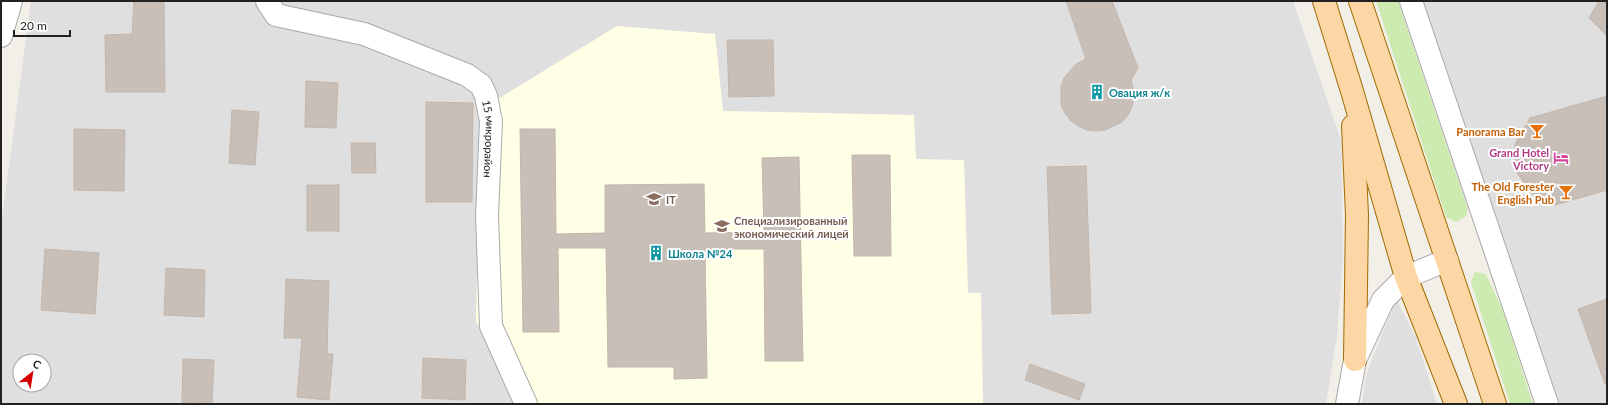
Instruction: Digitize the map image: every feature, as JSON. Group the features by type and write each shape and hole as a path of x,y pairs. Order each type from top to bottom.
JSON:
{"main road":[{"path":"1324,1 1352,91 1406,277 1456,404"},
{"path":"1360,1 1495,404"},
{"path":"1352,91 1357,215 1355,360"}],"street":[{"path":"1,36 11,1"},
{"path":"1411,1 1547,404"},
{"name":"15 микрорайон","path":"271,8 364,34 468,75 482,85 486,96 491,121 487,216 491,326 526,404"},
{"path":"1347,404 1355,360 1383,300 1406,277 1447,260"}],"shaded area":[{"path":"31,1 1293,1 1341,140 1343,257 1337,336 1326,404 1,404 1,225"},
{"path":"1421,1 1607,1 1607,404 1548,404"},
{"name":"Специализированный экономический лицей","path":"617,26 715,34 723,111 914,115 916,159 964,160 968,293 981,293 983,404 538,404 476,322 480,110"},
{"path":"1396,298 1416,338 1437,404 1362,404 1366,375"}],"green space":[{"path":"1376,1 1398,1 1468,209 1466,216 1456,222 1446,217"},
{"path":"1475,272 1486,274 1503,311 1533,404 1510,404 1471,282"}],"building":[{"path":"134,1 164,1 165,92 106,92 105,35 132,34"},
{"path":"1066,1 1112,1 1138,68 1131,80 1134,98 1128,115 1122,122 1105,130 1087,130 1078,126 1071,121 1061,105 1061,87 1064,78 1076,64 1086,59"},
{"path":"1599,1 1607,1 1607,36 1589,18"},
{"path":"727,40 773,40 774,96 729,97"},
{"path":"306,81 338,83 336,128 305,127"},
{"name":"Grand Hotel Victory","path":"1607,96 1607,190 1555,205 1531,193 1516,171 1515,144 1530,118"},
{"path":"426,102 473,103 472,202 426,202"},
{"path":"232,110 259,112 255,165 229,163"},
{"path":"74,129 125,130 124,191 74,190"},
{"name":"Школа №24","path":"520,129 555,129 556,234 605,233 605,185 704,184 705,233 764,232 762,158 799,157 803,361 765,361 764,249 705,249 707,378 674,379 674,367 608,367 606,248 558,248 559,332 523,332"},
{"path":"351,143 375,143 376,173 352,173"},
{"path":"852,155 890,155 891,256 854,256"},
{"path":"1086,166 1091,313 1052,314 1047,167"},
{"path":"307,185 339,185 339,231 307,231"},
{"path":"45,249 99,253 95,314 41,310"},
{"path":"166,268 205,270 204,317 164,315"},
{"path":"286,279 329,281 327,354 333,354 329,400 297,397 302,338 284,338"},
{"path":"1607,299 1607,383 1605,384 1578,309"},
{"path":"423,358 466,360 465,400 422,398"},
{"path":"183,359 214,360 212,404 182,403"},
{"path":"1030,364 1085,384 1079,400 1025,380"}],"place":[{"name":"Овация ж/к","path":"1097,92"},
{"name":"Panorama Bar","path":"1537,131"},
{"name":"Grand Hotel Victory","path":"1561,158"},
{"name":"The Old Forester English Pub","path":"1566,192"},
{"name":"IT","path":"654,199"},
{"name":"Специализированный экономический лицей","path":"722,226"},
{"name":"Школа №24","path":"656,253"}]}
